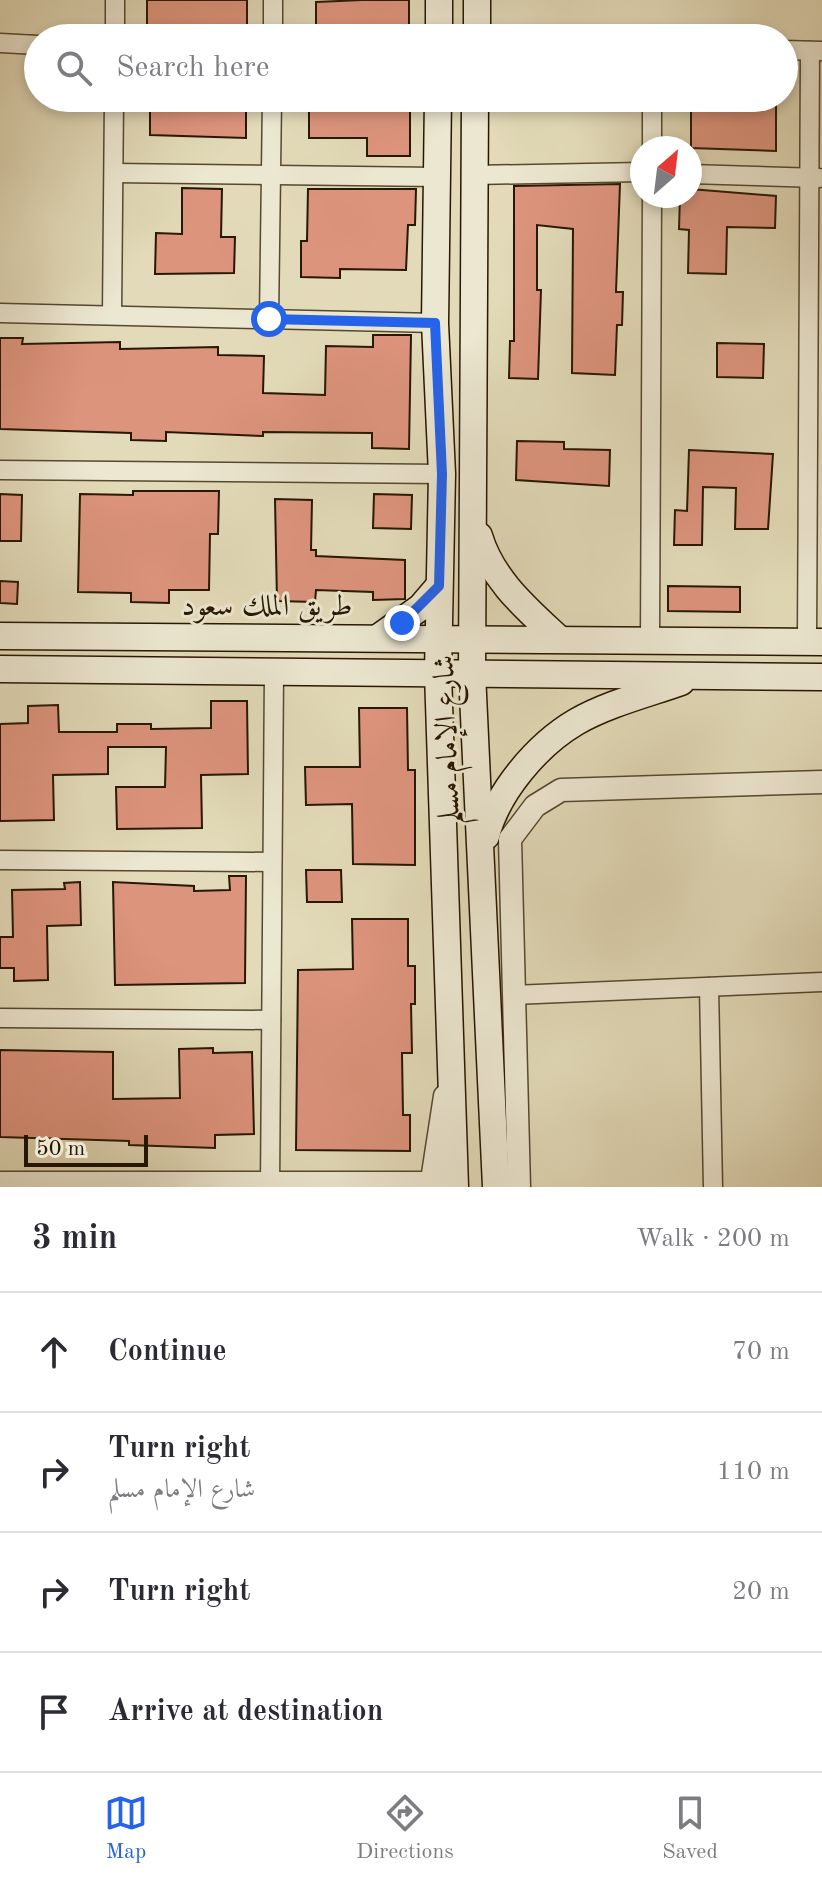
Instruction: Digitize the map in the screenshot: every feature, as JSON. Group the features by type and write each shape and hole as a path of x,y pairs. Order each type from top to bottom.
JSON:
{"main road":[{"path":"439,0 439,24"},
{"path":"477,0 477,24"},
{"name":"شارع الإمام مسلم","path":"438,112 435,323 442,474 438,673 453,1044 439,1185"},
{"name":"شارع الإمام مسلم","path":"475,112 472,673 483,851 496,1187"},
{"path":"474,521 485,556 513,595 559,639"},
{"path":"379,637 421,607 439,586"},
{"name":"طريق الملك سعود","path":"0,636 814,642"},
{"path":"0,669 822,677"},
{"path":"483,851 493,810 521,770 576,722 700,676"}],"street":[{"path":"115,0 115,24"},
{"path":"273,0 273,24"},
{"path":"0,43 24,44"},
{"path":"814,642 816,51"},
{"path":"112,315 114,112"},
{"path":"269,319 272,112"},
{"path":"652,112 652,136"},
{"path":"474,175 630,172"},
{"path":"114,173 437,177"},
{"path":"702,174 816,178"},
{"path":"650,640 652,208"},
{"path":"0,313 435,323"},
{"path":"0,470 442,474"},
{"path":"270,1184 274,671"},
{"path":"519,1187 510,839 535,806 561,790 822,782"},
{"path":"0,860 272,862"},
{"path":"513,995 822,982"},
{"path":"709,987 713,1187"},
{"path":"0,1018 271,1020"},
{"path":"0,1181 439,1185"}],"building":[{"path":"147,0 247,0 247,24 147,24"},
{"path":"409,0 409,24 316,24 316,2"},
{"path":"150,112 246,112 246,138 150,135"},
{"path":"309,112 410,112 410,156 367,156 367,138 309,138"},
{"path":"691,112 776,112 776,151 702,148 702,136 691,136"},
{"path":"620,184 616,292 623,292 622,325 617,325 615,375 572,373 573,229 537,225 537,290 541,290 538,379 509,378 510,341 514,341 514,186"},
{"path":"182,188 222,189 221,237 235,237 234,273 155,274 156,233 182,234"},
{"path":"308,189 416,189 415,225 408,225 406,270 340,269 340,278 301,277 301,241 307,241"},
{"path":"702,190 776,196 775,228 727,227 726,274 688,273 689,230 679,229 680,208 702,208"},
{"path":"373,335 411,335 409,449 372,448 372,433 263,432 263,436 166,432 166,441 131,440 131,433 0,429 0,338 23,338 22,344 120,342 120,349 218,347 218,355 264,356 263,393 325,395 326,346 373,347"},
{"path":"717,343 764,344 763,378 717,377"},
{"path":"517,441 564,442 564,449 610,450 609,486 516,480"},
{"path":"689,450 773,454 768,529 735,529 736,488 703,487 702,545 674,545 675,510 687,511"},
{"path":"133,491 219,491 218,534 210,534 209,590 169,590 169,603 131,602 131,593 78,592 80,494 133,495"},
{"path":"0,494 22,495 21,541 0,541"},
{"path":"374,494 412,495 411,529 373,528"},
{"path":"275,499 312,500 311,550 316,550 316,556 405,560 405,599 373,600 373,592 316,590 315,602 277,601"},
{"path":"0,581 18,582 17,604 0,603"},
{"path":"668,586 740,587 740,612 668,611"},
{"path":"211,701 247,701 248,774 201,775 202,828 117,829 116,787 165,787 166,747 108,747 108,774 53,775 54,820 0,821 0,724 28,723 28,706 58,705 59,732 117,732 117,724 151,724 151,729 211,728"},
{"path":"359,708 407,708 408,770 415,770 415,865 353,864 352,804 306,805 305,767 360,767"},
{"path":"306,870 341,870 342,902 307,902"},
{"path":"229,876 246,876 245,983 115,985 113,882 194,886 194,891 230,890"},
{"path":"80,882 81,925 47,926 48,980 14,981 14,968 0,968 0,937 13,937 12,890 65,889 64,883"},
{"path":"352,919 408,919 408,966 415,966 415,1004 411,1004 412,1053 402,1053 403,1115 410,1115 410,1151 296,1150 298,970 353,969"},
{"path":"213,1048 213,1053 252,1052 254,1134 215,1135 215,1148 129,1145 129,1141 0,1137 0,1050 113,1052 113,1099 180,1098 179,1049"}],"route":[{"path":"269,319 435,323 442,474 439,586 402,623"}]}
